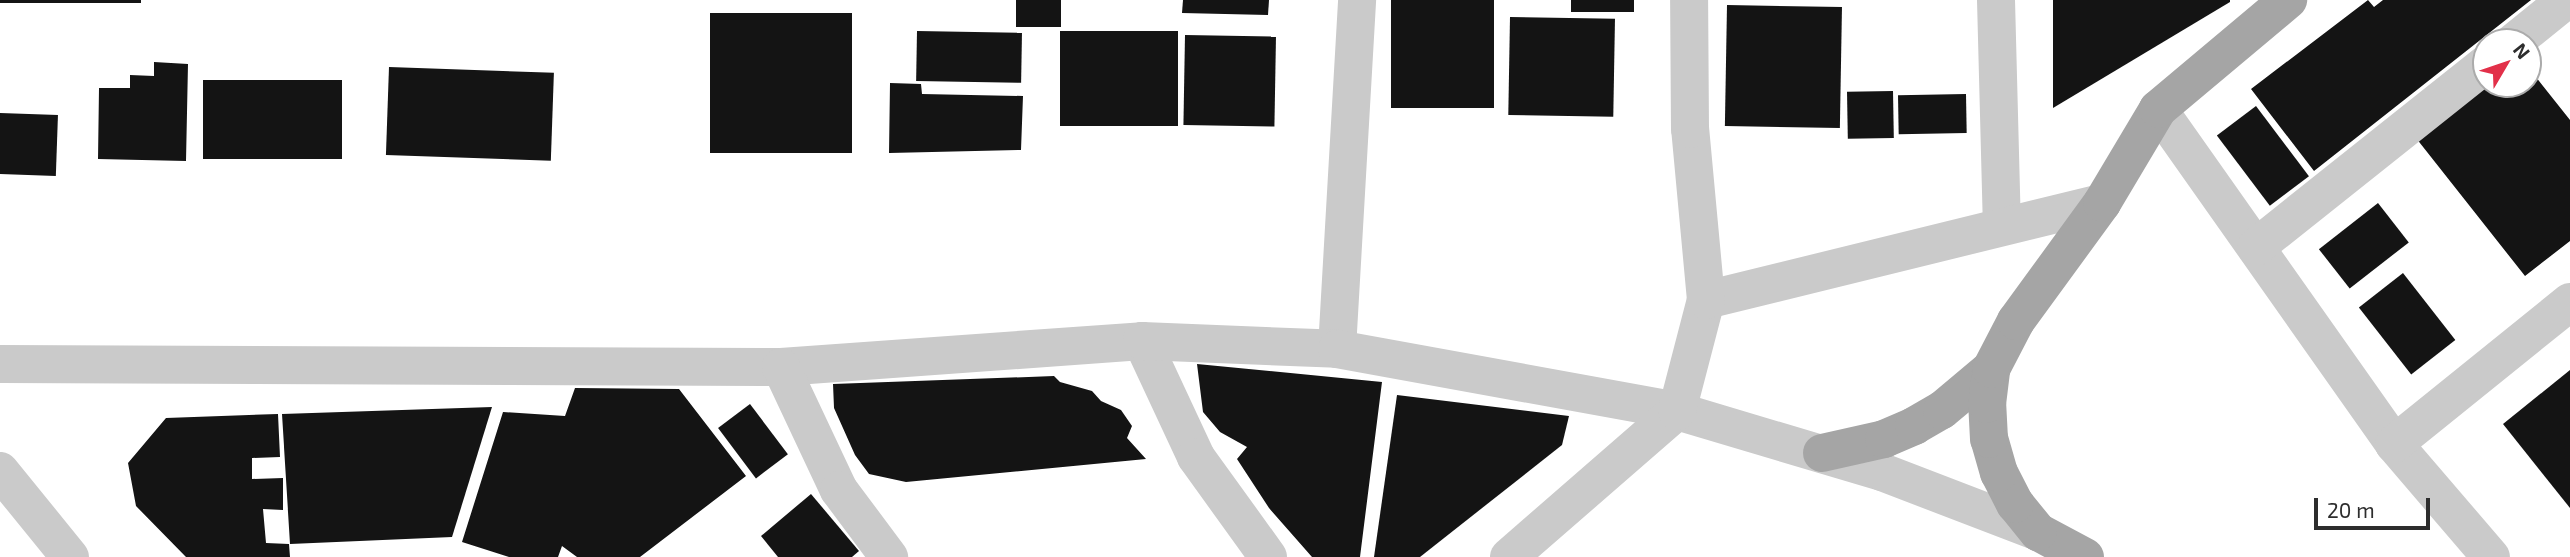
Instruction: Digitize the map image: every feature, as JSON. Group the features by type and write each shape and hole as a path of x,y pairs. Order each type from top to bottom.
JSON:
{"main road":[{"path":"1822,453 1874,442 1914,426 1942,410 1991,369 2054,264 2102,203 2158,109 2280,3"},
{"path":"1991,369 1987,404 1999,473 2038,532 2085,557"}],"street":[{"path":"1337,349 1357,0"},
{"path":"1509,557 1677,411 1706,300 1690,129 1689,0"},
{"path":"1996,0 2002,226"},
{"path":"2531,28 2566,0"},
{"path":"2256,247 2472,75"},
{"path":"2158,109 2394,444 2491,557"},
{"path":"1706,300 1887,258 2002,226 2102,203"},
{"path":"2394,444 2570,302"},
{"path":"1142,341 1196,457 1268,557"},
{"path":"0,364 781,367 1142,341 1337,349 1677,411 1822,453 1948,495 2038,532"},
{"path":"781,367 839,490 889,557"},
{"path":"0,471 70,557"}],"building":[{"path":"0,0 141,0 141,3 0,3"},
{"path":"1016,0 1061,0 1061,27 1016,27"},
{"path":"1183,0 1269,0 1268,15 1182,13"},
{"path":"1391,0 1494,0 1494,108 1391,108"},
{"path":"1571,0 1634,0 1634,12 1571,12"},
{"path":"2053,0 2230,0 2230,2 2053,108"},
{"path":"2368,0 2374,7 2383,0 2531,0 2495,28 2472,28 2472,46 2314,171 2251,89"},
{"path":"1727,5 1842,7 1840,128 1725,126"},
{"path":"710,13 852,13 852,153 710,153"},
{"path":"1510,17 1615,19 1613,117 1508,115"},
{"path":"917,31 1022,33 1021,83 916,81"},
{"path":"1060,31 1178,31 1178,126 1060,126"},
{"path":"1185,35 1276,37 1274,127 1183,125"},
{"path":"154,62 188,64 186,161 98,159 99,88 130,88 130,75 154,76"},
{"path":"389,67 554,73 551,161 386,155"},
{"path":"203,80 342,80 342,159 203,159"},
{"path":"890,83 921,84 922,94 1023,96 1021,150 889,153"},
{"path":"2542,85 2570,120 2570,241 2525,276 2416,138 2472,95 2472,98 2542,98"},
{"path":"1893,91 1894,138 1848,139 1847,92"},
{"path":"1966,94 1967,133 1899,134 1898,95"},
{"path":"2256,106 2309,176 2270,206 2217,135"},
{"path":"0,113 58,115 56,176 0,174"},
{"path":"2378,203 2409,242 2350,289 2319,249"},
{"path":"2403,273 2455,340 2411,374 2359,307"},
{"path":"1197,364 1382,382 1360,557 1312,557 1269,508 1237,459 1247,447 1220,432 1203,412"},
{"path":"2570,370 2570,508 2503,424"},
{"path":"1054,376 1060,382 1092,391 1101,401 1121,410 1132,426 1127,438 1146,459 906,482 869,474 855,455 834,408 833,384"},
{"path":"575,388 679,389 746,476 640,557 577,557 562,546 558,557 509,557 462,542 503,412 565,416"},
{"path":"1397,395 1569,416 1562,445 1420,557 1374,557"},
{"path":"750,404 788,454 756,478 718,428"},
{"path":"492,407 452,537 290,544 282,414"},
{"path":"278,414 280,457 252,458 252,479 283,478 283,510 263,509 266,543 289,544 290,557 186,557 136,506 128,463 166,418"},
{"path":"811,494 859,551 852,557 778,557 761,536"}]}
